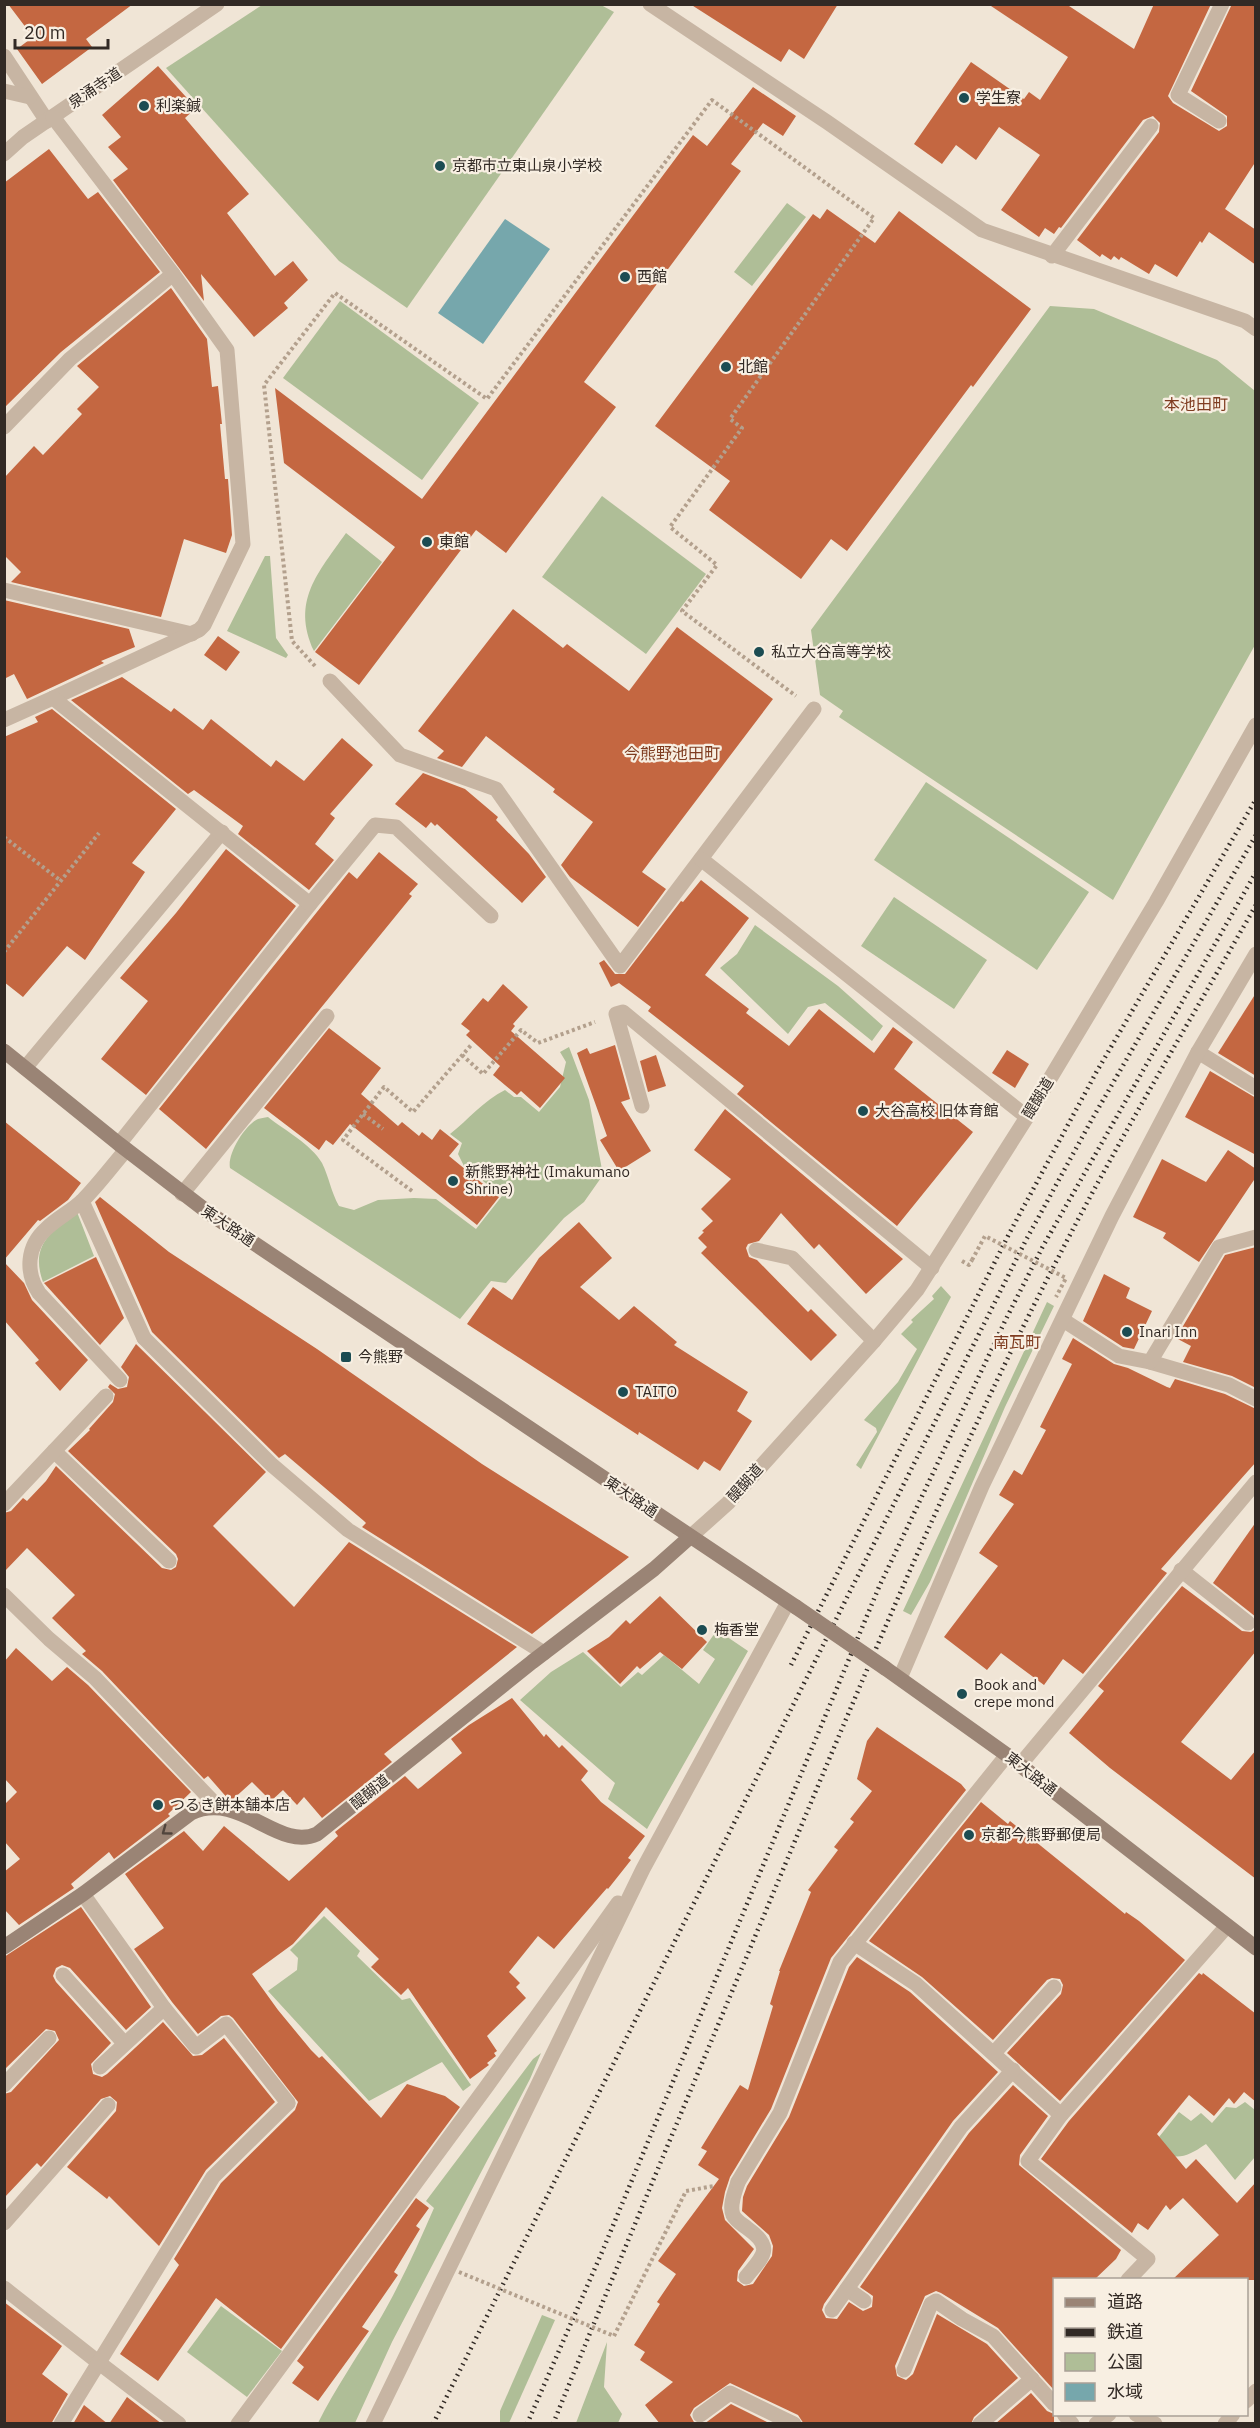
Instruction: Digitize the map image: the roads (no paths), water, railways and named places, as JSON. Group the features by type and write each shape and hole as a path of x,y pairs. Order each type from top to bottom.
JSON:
{"main road":[{"name":"東大路通","path":"4,1051 182,1194 900,1678 1007,1755 1256,1948"},
{"name":"醍醐道","path":"218,1807 230,1809 295,1836 310,1837 317,1834 544,1653 654,1569 690,1536"},
{"path":"5,1945 83,1894 191,1813 207,1807 218,1807"}],"street":[{"name":"泉涌寺道","path":"4,154 23,137 217,4"},
{"path":"650,4 982,231 1245,321 1256,328"},
{"path":"1219,121 1178,95 1222,4"},
{"path":"4,56 30,97 173,274 227,350 243,544 204,625 192,634 4,720"},
{"path":"4,91 30,97"},
{"path":"1052,256 1151,126"},
{"path":"4,427 70,359 173,274"},
{"path":"4,590 192,634"},
{"path":"330,681 400,755 496,789 620,966 814,710"},
{"path":"53,698 310,904"},
{"name":"醍醐道","path":"690,1536 728,1503 917,1290 1028,1117 1156,902 1256,725"},
{"path":"120,1380 43,1298 31,1276 30,1257 37,1239 45,1229 82,1201 310,904 375,825 396,827 490,916"},
{"path":"25,1068 222,832"},
{"path":"701,859 1028,1117"},
{"path":"900,1678 982,1486 1112,1216 1198,1052 1256,954"},
{"path":"642,1106 616,1014 622,1012 932,1268"},
{"path":"182,1194 327,1016"},
{"path":"1198,1052 1256,1088"},
{"path":"82,1201 144,1338 272,1465 348,1530 544,1653"},
{"path":"1150,1362 1219,1247 1256,1237"},
{"path":"756,1250 792,1258 874,1341"},
{"path":"1063,1320 1119,1356 1150,1362 1229,1385 1256,1399"},
{"path":"4,1504 106,1396"},
{"path":"54,1451 169,1561"},
{"path":"1020,1765 1256,1482"},
{"path":"1181,1570 1248,1623"},
{"path":"4,1594 49,1639 95,1678 218,1807"},
{"path":"373,2424 643,1869 792,1604"},
{"path":"746,2277 763,2256 764,2248 759,2237 733,2215 732,2203 738,2182 780,2113 840,1962 1007,1755"},
{"path":"238,2424 480,2096 643,1869"},
{"path":"61,2424 213,2177 288,2103 226,2024 196,2047 164,2008 83,1894"},
{"path":"1130,2278 1148,2259 1028,2161 1061,2115 1227,1926"},
{"path":"854,1943 916,1984 1061,2115"},
{"path":"63,1975 124,2043"},
{"path":"994,2053 1054,1987"},
{"path":"100,2067 164,2008"},
{"path":"4,2085 49,2038"},
{"path":"832,2310 961,2127 1013,2070"},
{"path":"4,2223 108,2105"},
{"path":"4,2288 179,2424"},
{"path":"847,2289 864,2301"},
{"path":"904,2370 931,2304 936,2301 962,2319 988,2332 1053,2403"},
{"path":"980,2424 1032,2379"},
{"path":"700,2415 730,2393 794,2424"},
{"path":"1138,2416 1155,2424"}],"water":[{"path":"505,219 550,249 483,344 438,313"}],"railway":[{"path":"791,1665 1010,1232 1097,1071 1256,799"},
{"path":"433,2424 1026,1240 1091,1121 1256,835"},
{"path":"527,2424 602,2252 879,1587 1042,1248 1256,872"},
{"path":"553,2424 823,1773 952,1476 1081,1213 1256,905"}],"place":[{"name":"学生寮","path":"964,98"},
{"name":"利楽鍼","path":"144,106"},
{"name":"京都市立東山泉小学校","path":"440,166"},
{"name":"西館","path":"625,277"},
{"name":"北館","path":"726,367"},
{"name":"東館","path":"427,542"},
{"name":"私立大谷高等学校","path":"759,652"},
{"name":"大谷高校 旧体育館","path":"863,1111"},
{"name":"新熊野神社 (Imakumano Shrine)","path":"453,1181"},
{"name":"Inari Inn","path":"1127,1332"},
{"name":"今熊野","path":"346,1357"},
{"name":"TAITO","path":"623,1392"},
{"name":"梅香堂","path":"702,1630"},
{"name":"Book and crepe mond","path":"962,1694"},
{"name":"つるき餅本舗本店","path":"158,1805"},
{"name":"京都今熊野郵便局","path":"969,1835"}],"district":[{"name":"本池田町","path":"1196,404"},
{"name":"今熊野池田町","path":"672,753"},
{"name":"南瓦町","path":"1017,1342"}]}
